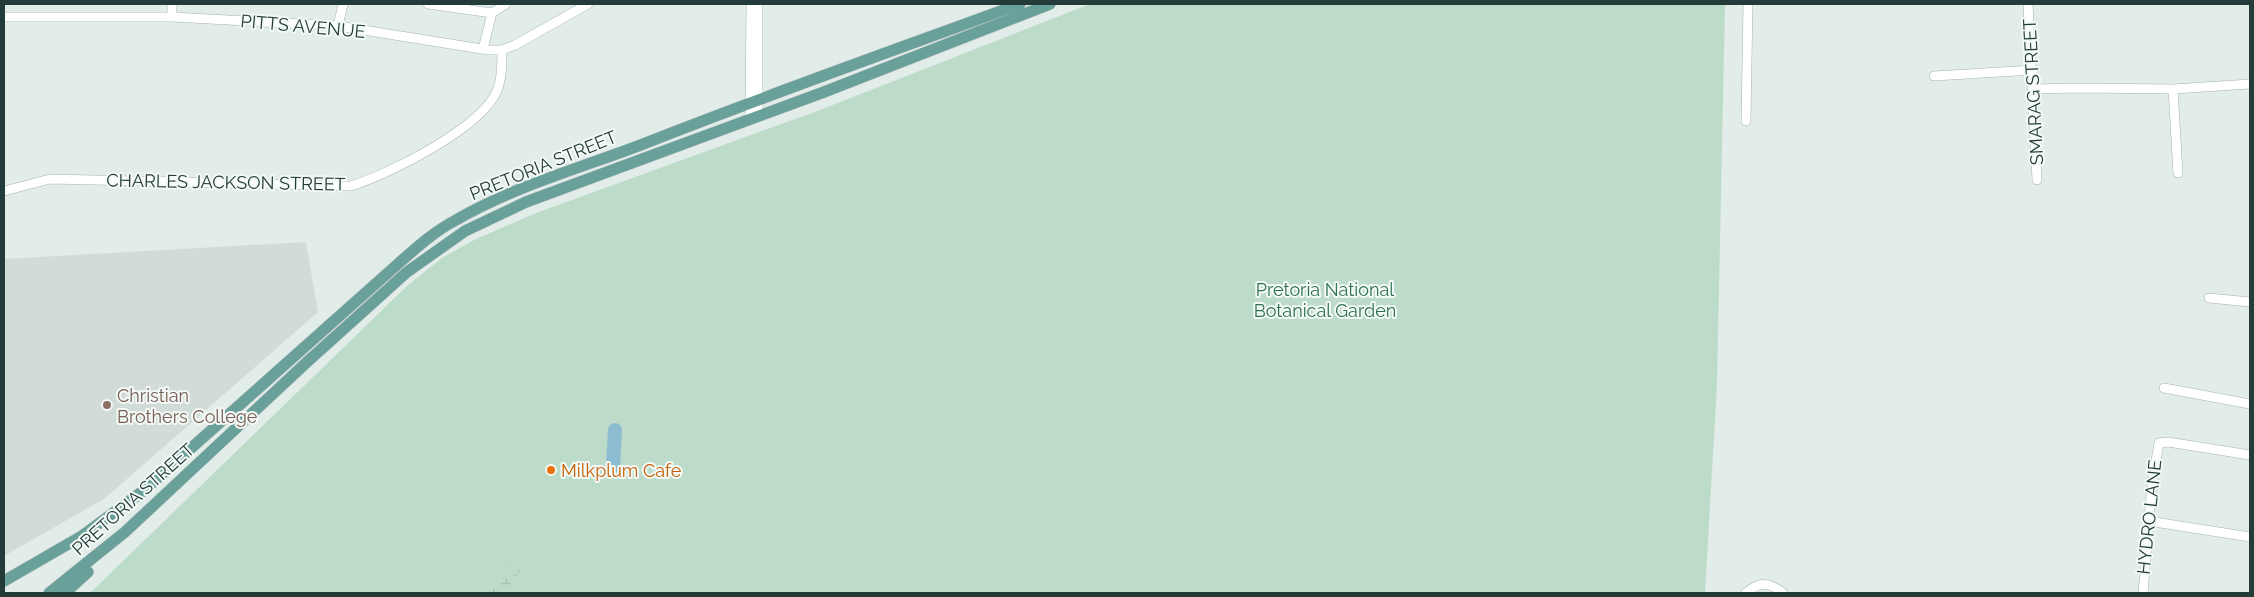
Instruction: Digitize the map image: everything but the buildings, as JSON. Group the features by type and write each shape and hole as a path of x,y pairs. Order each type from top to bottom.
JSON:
{"main road":[{"name":"PRETORIA STREET","path":"4,580 82,536 143,491 393,268 431,236 456,220 522,188 603,159 754,100 1020,4"},
{"name":"PRETORIA STREET","path":"49,593 124,532 354,319 435,250 465,231 526,202 754,118 1050,4"},
{"path":"65,593 107,554 124,532"}],"street":[{"path":"172,4 172,17"},
{"path":"338,26 343,4"},
{"path":"428,4 492,14"},
{"path":"483,50 492,14 506,4"},
{"name":"PITTS AVENUE","path":"4,17 172,17 338,26 483,50 502,50 515,45 588,4"},
{"path":"751,4 754,118"},
{"path":"754,100 758,4"},
{"path":"1746,121 1748,4"},
{"name":"SMARAG STREET","path":"2028,4 2033,70 2037,180"},
{"name":"CHARLES JACKSON STREET","path":"4,191 50,179 350,186 363,182 433,147 474,120 488,106 496,92 501,79 502,50"},
{"path":"1934,76 2033,70"},
{"path":"2034,90 2079,88 2173,89 2250,84"},
{"path":"2173,89 2178,173"},
{"path":"2209,298 2250,302"},
{"path":"2164,388 2250,404"},
{"name":"HYDRO LANE","path":"2143,593 2155,455 2160,442 2174,442 2250,455"},
{"path":"2148,520 2250,537"},
{"path":"1746,593 1763,584 1773,585 1783,593"}],"shaded area":[{"name":"Christian Brothers College","path":"306,242 318,312 104,499 4,556 4,259"}],"green space":[{"name":"Pretoria National Botanical Garden","path":"1090,4 1725,4 1717,384 1705,593 90,593 407,286 442,258 474,240 536,213 820,110"},
{"path":"519,561 524,566 503,593 483,593 499,586 504,579 506,569"}],"waterway":[{"path":"613,466 615,430"}],"place":[{"name":"Christian Brothers College","path":"107,405"},
{"name":"Milkplum Cafe","path":"551,470"}]}
